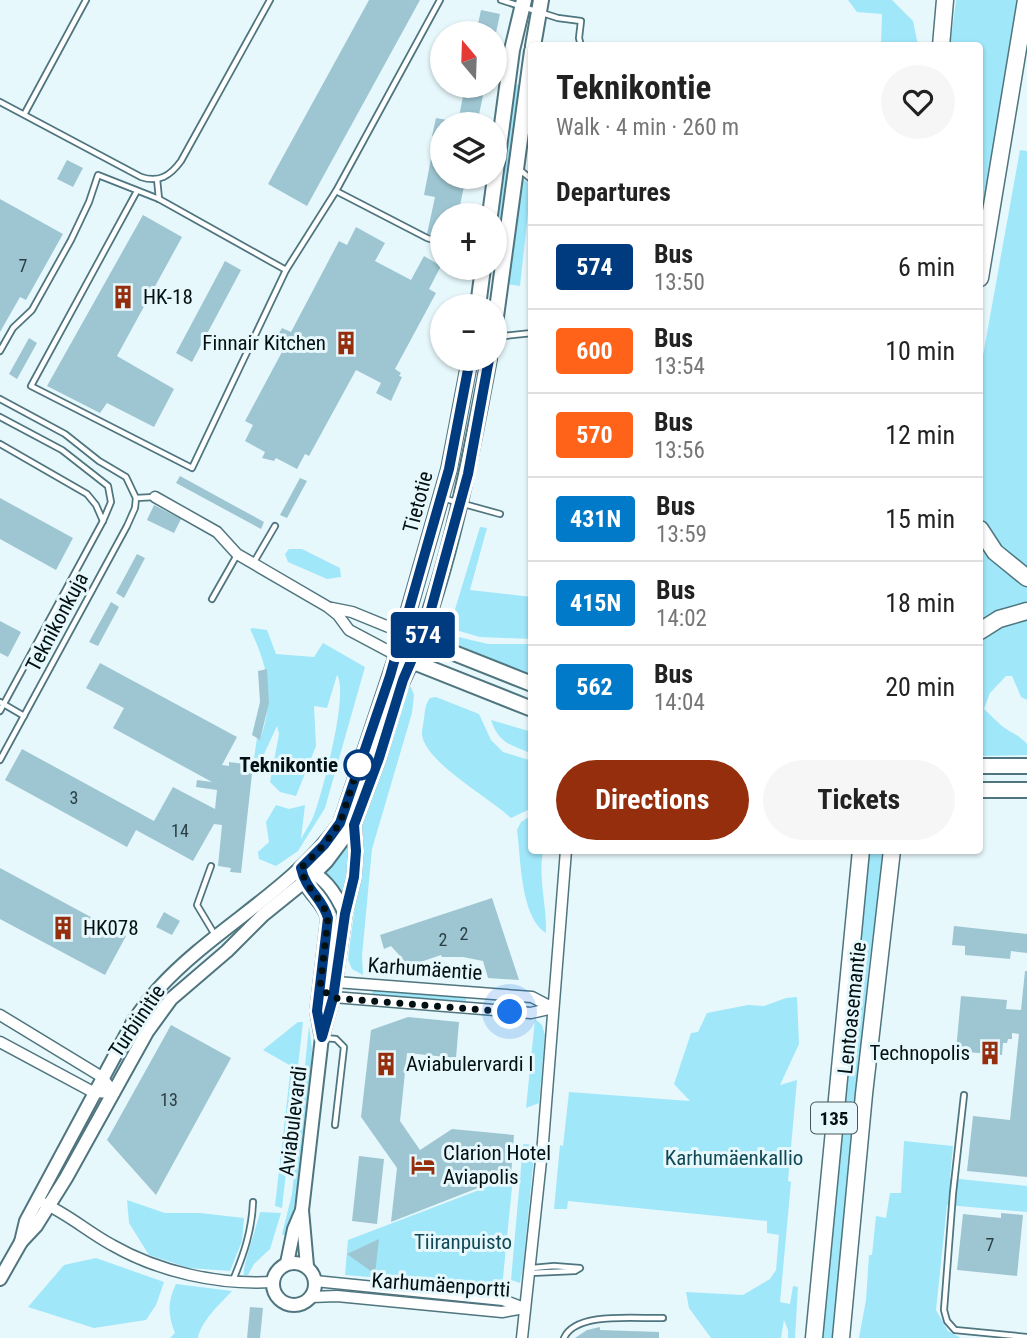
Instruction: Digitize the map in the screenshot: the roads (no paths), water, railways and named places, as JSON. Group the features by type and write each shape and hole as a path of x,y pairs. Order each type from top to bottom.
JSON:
{"highway":[{"path":"940,42 945,0"},
{"path":"983,260 1026,0"},
{"path":"983,534 995,552 1027,578"},
{"path":"983,629 999,619 1027,611"},
{"name":"Lentoasemantie","path":"814,1338 861,854"},
{"name":"Lentoasemantie","path":"841,1338 864,1094 893,854"}],"main road":[{"path":"492,203 512,50 523,4"},
{"path":"534,42 539,6"},
{"path":"507,216 517,167 528,82"},
{"name":"Tietotie","path":"396,654 441,498 467,371"},
{"name":"Tietotie","path":"412,662 421,640 461,503 487,371"},
{"path":"401,632 528,682"},
{"path":"396,654 528,707"},
{"path":"983,766 1027,766"},
{"path":"983,790 1027,790"}],"street":[{"path":"155,497 217,532 237,554 328,607 349,630 396,654 340,823 324,845 301,868 315,873 340,903 345,914"},
{"path":"328,607 352,612 401,632"},
{"name":"Aviabulevardi","path":"307,1266 302,1210 322,1037 333,998 345,914 354,877 354,825 379,758 400,688 412,662"},
{"name":"Turbiinitie","path":"43,1202 114,1093 147,1032 171,999 227,951 263,915 315,873 354,825"},
{"path":"522,1338 543,1142 566,854"},
{"name":"Aviabulevardi","path":"301,868 304,883 325,908 328,918 317,1011 322,1037"},
{"name":"Turbiinitie","path":"0,1279 22,1242 36,1226 43,1202 93,1093 133,1022 159,988 216,937 301,868"},
{"name":"Karhumäentie","path":"320,988 336,982 532,997 554,1008"},
{"path":"320,988 333,998"},
{"name":"Karhumäentie","path":"333,998 531,1013 554,1008"},
{"path":"0,1015 102,1077 114,1093"},
{"path":"0,1042 93,1093 114,1093"},
{"path":"43,1202 70,1216 109,1244 142,1261 191,1274 233,1281 272,1282"},
{"name":"Aviabulevardi","path":"287,1263 294,1229 302,1210"},
{"path":"287,1263 307,1266 315,1281 311,1297 305,1302 290,1305 278,1298 272,1282 279,1269 287,1263"},
{"name":"Karhumäenportti","path":"315,1281 503,1300 524,1308"},
{"name":"Karhumäenportti","path":"311,1297 337,1296 502,1312 524,1308"}],"lane":[{"path":"25,113 86,0"},
{"path":"0,102 141,177 157,180 173,172 181,161 270,0"},
{"path":"137,191 31,386 192,468 286,270 336,191 440,0"},
{"path":"501,0 539,6 558,18 581,21 580,42"},
{"path":"517,167 528,177"},
{"path":"0,351 13,328 32,310 71,240 98,175 159,199 286,270"},
{"path":"157,180 159,199"},
{"path":"336,191 430,239"},
{"path":"507,335 528,333"},
{"path":"0,399 65,434 99,461 126,477 136,498 155,497"},
{"path":"0,416 62,450 108,486 111,502 0,711"},
{"path":"0,444 87,494 96,505 103,521"},
{"name":"Teknikonkuja","path":"0,760 127,526 135,508 136,498"},
{"path":"441,498 500,514"},
{"path":"253,563 275,526"},
{"path":"212,599 237,554"},
{"path":"2,703 24,716"},
{"path":"211,866 197,905 216,937"},
{"path":"322,1037 336,1039 344,1047 335,1125"},
{"path":"964,1095 944,1310 947,1321 955,1330 1027,1337"},
{"path":"233,1281 247,1246 253,1202"},
{"path":"554,1266 580,1268 575,1271 529,1271 554,1266"},
{"path":"564,1338 572,1326 589,1320 663,1318"}],"place":[{"name":"HK-18","path":"123,297"},
{"name":"Finnair Kitchen","path":"346,343"},
{"name":"Teknikontie","path":"359,765"},
{"name":"HK078","path":"63,928"},
{"name":"Technopolis","path":"990,1053"},
{"name":"Aviabulervardi I","path":"386,1064"},
{"name":"Clarion Hotel Aviapolis","path":"423,1165"}],"park label":[{"name":"Karhumäenkallio","path":"734,1158"},
{"name":"Tiiranpuisto","path":"463,1242"}]}
